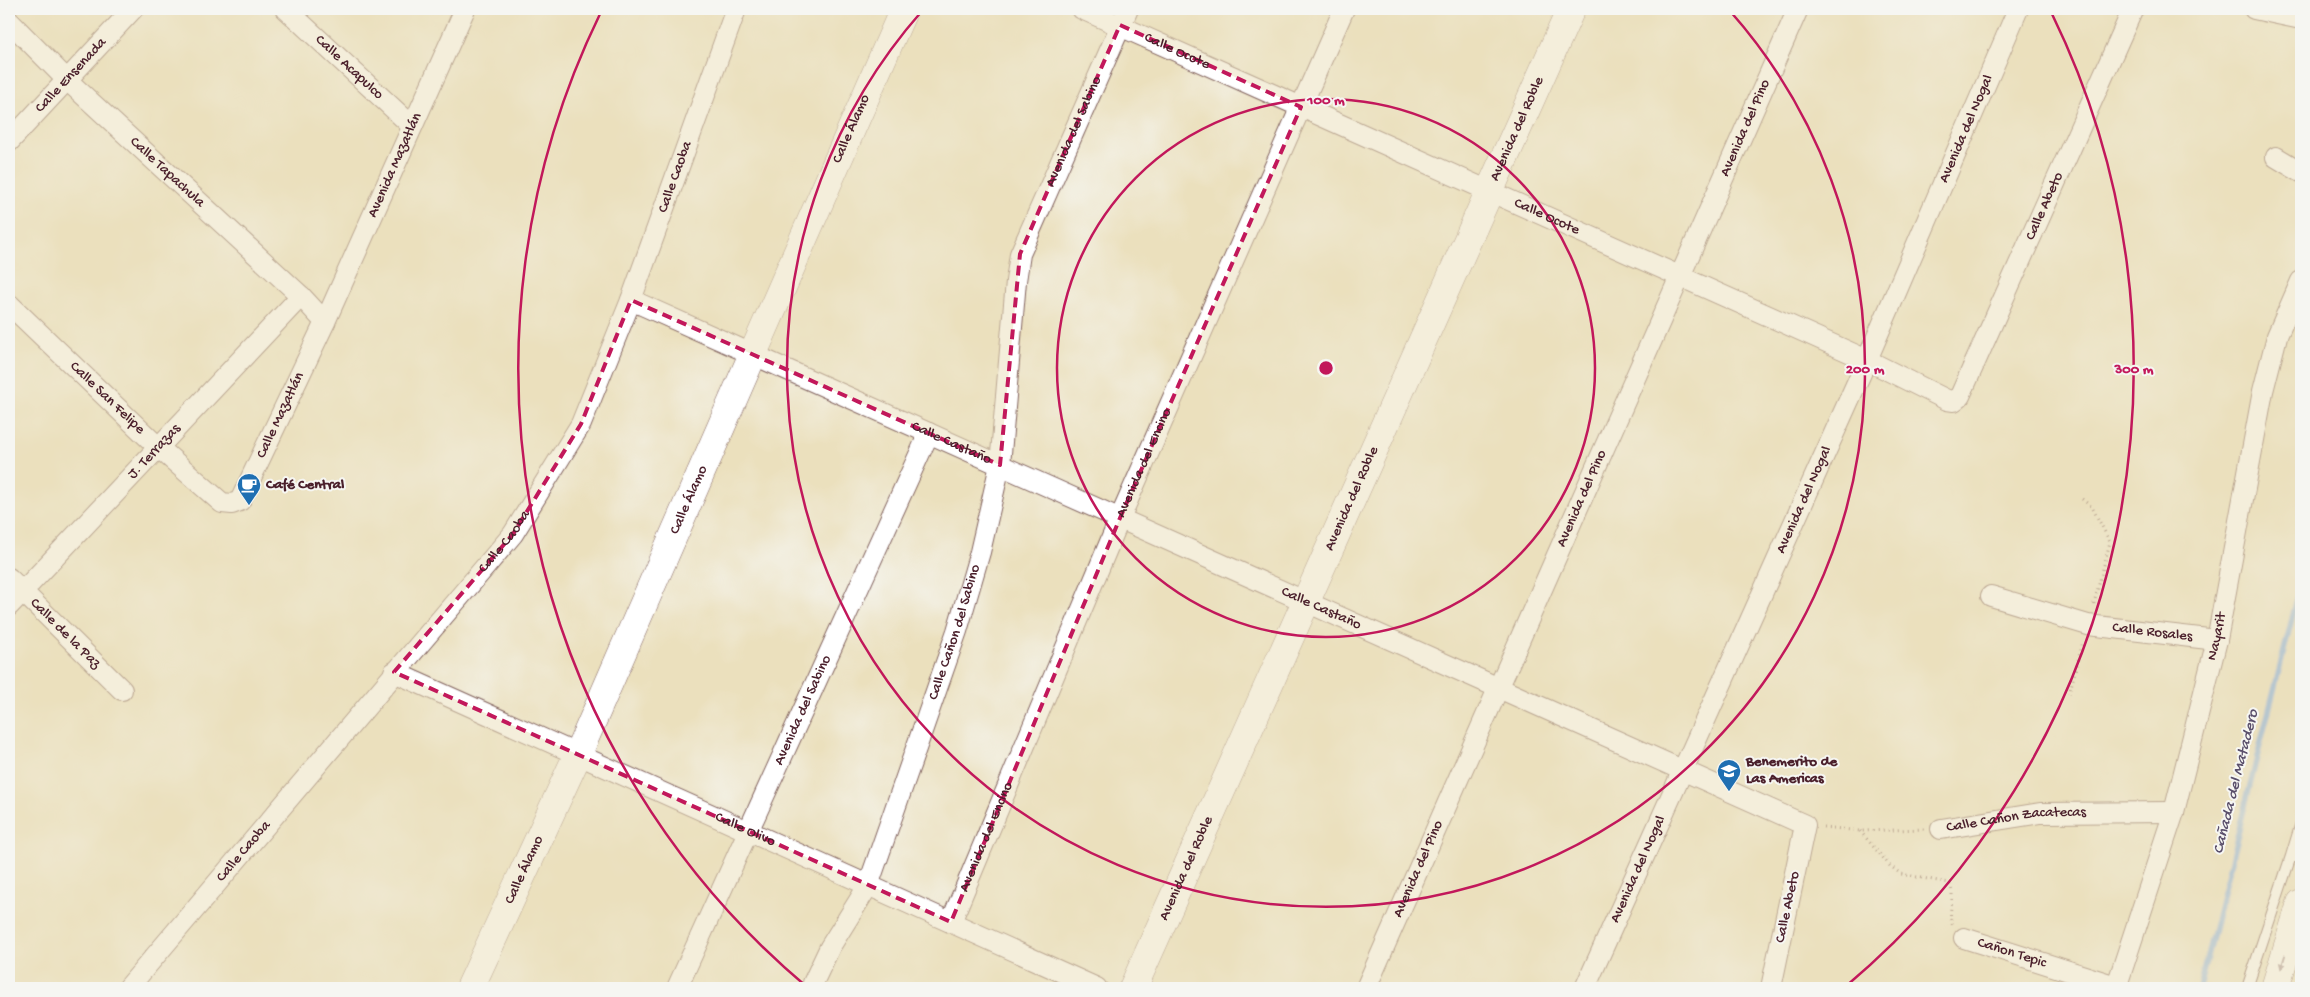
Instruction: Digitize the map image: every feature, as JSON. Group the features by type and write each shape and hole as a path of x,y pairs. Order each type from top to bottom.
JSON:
{"main road":[{"name":"Calle Álamo","path":"470,988 577,756 904,9"},
{"name":"Avenida del Roble","path":"1133,988 1571,9"},
{"path":"2275,988 2301,903"}],"street":[{"name":"Calle Ensenada","path":"9,142 134,9"},
{"name":"Calle Acapulco","path":"286,9 412,126"},
{"name":"Avenida Mazatlán","path":"325,322 465,9"},
{"name":"Calle Caoba","path":"128,988 394,672 513,534 581,424 631,300 736,9"},
{"name":"Calle Ocote","path":"1082,9 1124,17 1301,106 1867,360 1947,400 1954,401"},
{"name":"Avenida del Encino","path":"951,922 1120,518 1344,9"},
{"name":"Avenida del Pino","path":"1366,988 1798,9"},
{"name":"Avenida del Nogal","path":"1585,988 1681,770 1867,360 2018,9"},
{"name":"Calle Abeto","path":"1954,401 1960,396 2133,9"},
{"path":"2254,9 2301,19"},
{"name":"Avenida del Sabino","path":"1020,254 1124,17"},
{"name":"Calle Tapachula","path":"9,21 67,80 301,296 325,322"},
{"path":"2276,158 2301,172"},
{"name":"Calle Cañon del Sabino","path":"813,988 813,983 830,947 868,886 957,631 980,552 1000,465 1020,254"},
{"name":"Nayarit","path":"2116,987 2174,812 2217,640 2263,390 2278,336 2301,281"},
{"name":"J. Terrazas","path":"9,606 16,585 158,448 301,296"},
{"name":"Calle Castaño","path":"631,300 1805,825"},
{"name":"Calle San Felipe","path":"9,304 158,448 222,503 232,504"},
{"name":"Calle Mazatlán","path":"232,504 240,501 325,322"},
{"name":"Avenida del Sabino","path":"677,988 929,433"},
{"name":"Calle de la Paz","path":"16,585 122,690"},
{"name":"Calle Rosales","path":"1991,596 2088,625 2217,640"},
{"name":"Calle Olivo","path":"394,672 577,756 1097,988"},
{"name":"Calle Cañon Zacatecas","path":"1941,829 2040,813 2174,812"},
{"name":"Calle Abeto","path":"1771,988 1805,825"},
{"name":"Cañon Tepic","path":"1964,938 2116,987"}],"lane":[{"path":"2247,988 2296,857 2301,823"}],"path":[{"path":"2069,694 2110,542 2092,507 2082,499"},
{"path":"1805,825 1860,831 1890,866 1901,874 1949,883 1954,896 1949,918 1953,928 1964,938"},
{"name":"Calle Cañon Zacatecas","path":"1860,831 1941,829"}],"highlighted area":[{"path":"1120,25 1301,107 1120,518 951,922 394,672 513,534 581,424 631,300 1000,465 1020,254"}],"waterway":[{"name":"Cañada del Matadero","path":"2199,988 2301,583"}],"place":[{"name":"Café Central","path":"249,506"},
{"name":"Benemerito de Las Americas","path":"1729,792"}]}
